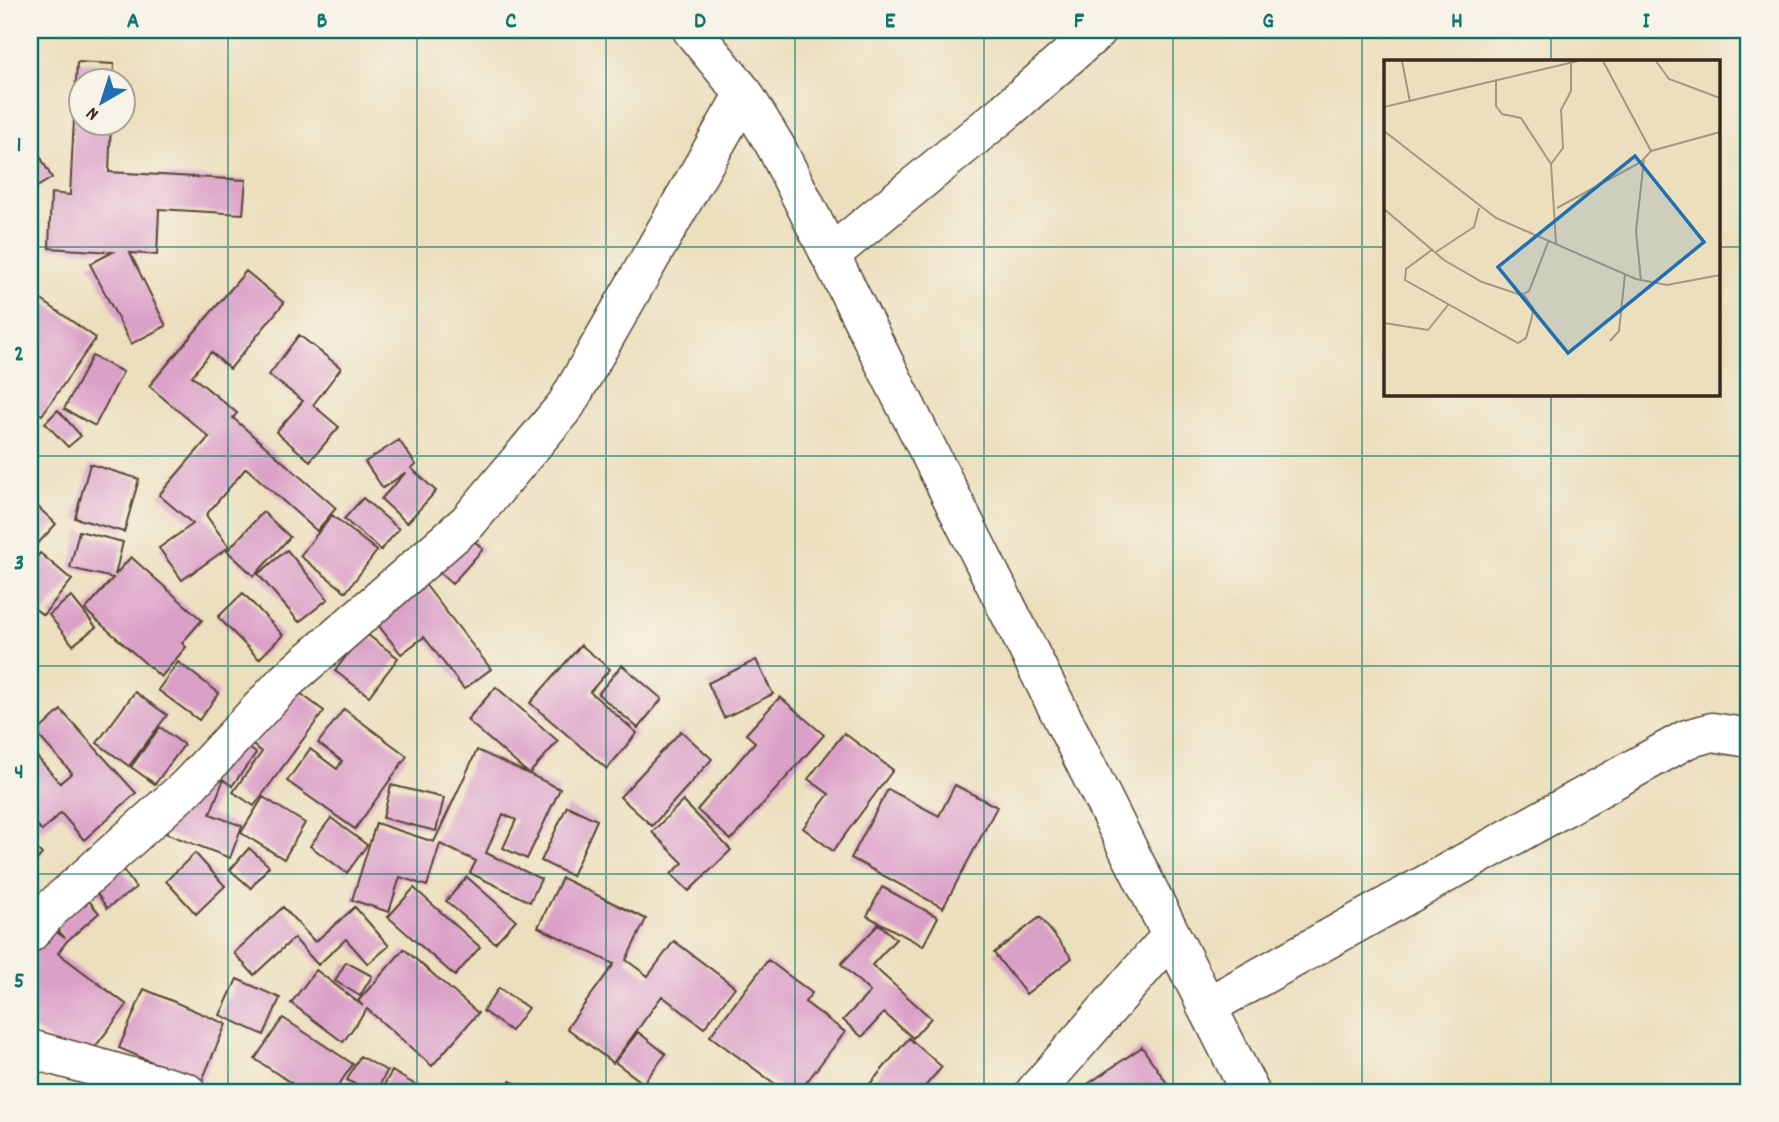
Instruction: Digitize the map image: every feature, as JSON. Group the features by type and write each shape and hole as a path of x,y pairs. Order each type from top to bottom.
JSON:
{"street":[{"path":"692,30 744,94 776,146 1250,1092"},
{"path":"830,256 1006,111 1098,30"},
{"path":"30,933 51,909 188,786 285,682 468,522 566,405 744,94"},
{"path":"1206,1007 1687,738 1712,732 1749,738"},
{"path":"1035,1092 1170,937"},
{"path":"30,1049 186,1092"}],"building":[{"path":"77,62 114,64 114,66 77,66"},
{"path":"73,136 110,136 109,172 246,180 243,214 159,209 157,255 130,253 166,326 131,344 90,264 113,252 49,248 51,193 70,195"},
{"path":"30,138 52,178 30,191"},
{"path":"246,271 284,303 230,369 211,352 192,376 237,413 233,418 336,508 317,531 246,468 206,515 229,547 182,580 159,548 193,524 159,495 209,437 149,386"},
{"path":"30,292 96,338 42,415 30,407"},
{"path":"299,335 341,368 313,405 339,427 310,461 276,432 303,401 269,375"},
{"path":"92,356 123,372 95,426 64,409"},
{"path":"58,410 81,436 68,447 45,423"},
{"path":"399,440 416,465 411,468 436,491 407,523 381,499 406,472 383,488 365,462"},
{"path":"90,464 139,479 124,532 75,518"},
{"path":"363,498 399,529 381,550 344,519"},
{"path":"36,505 56,524 30,552 30,512"},
{"path":"263,512 290,537 254,576 227,551"},
{"path":"332,515 377,551 346,592 300,556"},
{"path":"79,531 123,542 115,575 131,557 202,620 182,643 186,647 161,677 85,610 113,578 70,568"},
{"path":"466,533 483,549 452,584 434,568"},
{"path":"287,550 328,599 299,622 258,574"},
{"path":"40,553 72,580 43,615 30,605 30,566"},
{"path":"413,569 491,669 464,689 424,637 401,654 364,607"},
{"path":"243,593 283,635 259,659 218,617"},
{"path":"71,596 96,627 73,645 49,615"},
{"path":"364,632 398,658 369,696 335,671"},
{"path":"581,645 610,669 590,692 637,733 607,769 530,703"},
{"path":"756,660 773,694 724,718 708,683"},
{"path":"178,662 219,693 199,720 158,690"},
{"path":"622,665 662,699 638,728 598,694"},
{"path":"281,679 324,711 254,806 233,792 262,752 240,736"},
{"path":"496,687 558,741 529,774 467,720"},
{"path":"135,692 167,715 129,766 97,743"},
{"path":"780,697 824,735 731,840 697,810 755,742 746,734"},
{"path":"344,709 407,756 355,829 287,781 310,749 337,769 342,761 318,743"},
{"path":"61,710 136,793 84,840 61,813 42,831 30,817 30,749 60,783 72,773 36,733"},
{"path":"160,727 184,745 155,784 131,767"},
{"path":"681,731 712,759 652,826 620,797"},
{"path":"844,733 893,770 833,851 803,828 829,794 808,779"},
{"path":"229,734 256,753 232,786 206,767"},
{"path":"477,750 560,789 527,859 503,848 516,820 503,814 486,853 541,879 530,902 470,873 476,861 440,844 427,886 400,877 389,912 352,900 376,823 434,842"},
{"path":"182,766 223,781 210,814 242,826 230,858 157,830"},
{"path":"391,785 444,798 436,831 383,818"},
{"path":"955,785 997,807 943,908 851,858 888,789 939,816"},
{"path":"263,797 305,823 284,859 241,833"},
{"path":"683,801 731,850 689,891 671,874 683,863 652,832"},
{"path":"567,806 597,820 572,876 541,861"},
{"path":"331,818 367,845 347,873 310,846"},
{"path":"30,843 42,854 30,868"},
{"path":"249,848 269,866 251,888 230,870"},
{"path":"195,853 225,886 196,914 166,881"},
{"path":"113,856 136,888 107,908 85,876"},
{"path":"69,877 99,913 67,941 58,953 127,1005 82,1064 30,1025 30,914 65,938 36,906"},
{"path":"467,877 516,920 495,943 446,901"},
{"path":"562,878 646,919 626,960 648,976 674,941 735,987 704,1028 662,996 613,1063 567,1028 614,964 538,927"},
{"path":"882,887 938,917 923,946 867,916"},
{"path":"414,888 480,947 455,976 388,917"},
{"path":"283,907 315,942 355,907 389,946 368,964 346,939 318,965 294,938 254,975 234,953"},
{"path":"1040,917 1072,958 1026,994 994,953"},
{"path":"879,924 896,939 872,965 931,1018 913,1038 884,1013 862,1037 843,1020 870,992 841,964"},
{"path":"404,949 478,1013 432,1066 367,1009 343,1042 291,1003 316,970 363,1006 358,1001"},
{"path":"768,960 812,993 805,1002 845,1032 799,1092 786,1092 710,1036"},
{"path":"346,962 372,976 360,996 335,981"},
{"path":"237,979 280,998 264,1035 220,1015"},
{"path":"499,988 528,1008 511,1031 483,1011"},
{"path":"144,989 226,1024 201,1083 119,1048"},
{"path":"283,1018 353,1064 334,1092 305,1092 255,1059"},
{"path":"638,1032 666,1054 643,1083 615,1062"},
{"path":"909,1038 942,1067 920,1092 863,1092"},
{"path":"1142,1047 1173,1092 1094,1092 1088,1084"},
{"path":"360,1056 387,1071 376,1092 369,1092 347,1080"},
{"path":"392,1071 419,1087 416,1092 380,1092"},
{"path":"510,1081 536,1092 505,1092"}]}
